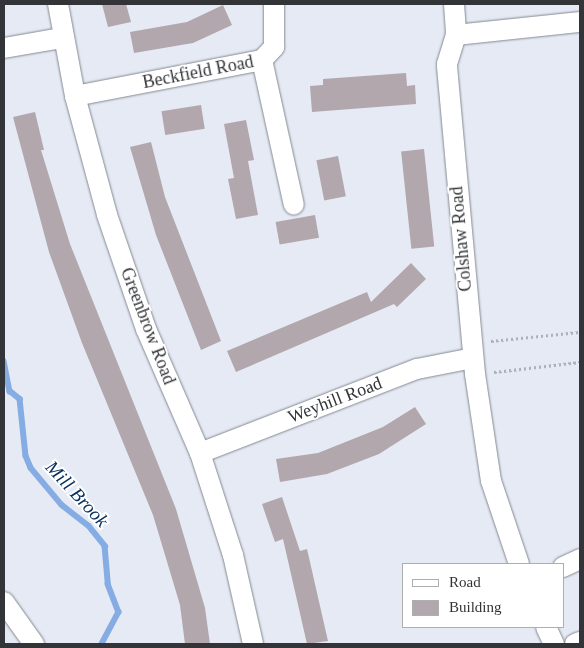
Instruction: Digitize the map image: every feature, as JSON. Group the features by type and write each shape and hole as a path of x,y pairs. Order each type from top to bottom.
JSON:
{"street":[{"name":"Greenbrow Road","path":"58,4 62,38 75,96 107,215 146,329 200,453 233,555 253,644"},
{"name":"Beckfield Road","path":"75,96 262,60 274,47 274,4"},
{"path":"454,4 456,35 580,22"},
{"name":"Colshaw Road","path":"456,35 447,64 473,358 491,481 519,563"},
{"path":"4,48 62,38"},
{"path":"262,60 294,205"},
{"name":"Weyhill Road","path":"200,453 417,369 473,358"},
{"path":"564,567 580,559"},
{"path":"4,602 34,644"},
{"path":"546,628 554,644"},
{"path":"575,644 580,642"}],"path":[{"path":"473,358 580,332"},
{"path":"473,358 580,362"}],"building":[{"path":"102,4 126,4 131,22 108,27"},
{"path":"223,5 232,25 193,43 134,53 130,32 187,22"},
{"path":"406,73 407,86 415,85 416,104 312,112 310,86 323,85 323,79"},
{"path":"201,105 205,129 165,135 161,111"},
{"path":"35,112 44,150 41,150 70,244 176,509 205,608 210,644 185,644 180,605 153,515 82,343 49,252 13,117"},
{"path":"246,120 254,160 248,161 258,215 236,219 228,179 234,178 224,124"},
{"path":"151,142 165,197 221,341 201,350 156,235 130,147"},
{"path":"424,149 434,246 411,249 401,151"},
{"path":"338,156 346,196 324,200 316,160"},
{"path":"315,215 319,238 280,245 276,222"},
{"path":"411,263 426,279 397,307 394,304 236,372 227,351 367,292 371,302"},
{"path":"415,407 426,424 379,454 327,474 280,482 276,459 318,453 383,427"},
{"path":"282,497 300,551 307,549 328,641 307,644 283,539 275,542 262,504"}],"waterway":[{"name":"Mill Brook","path":"4,361 10,391 20,399 26,456 31,468 62,505 89,526 105,546 108,584 119,612 102,644"}]}
